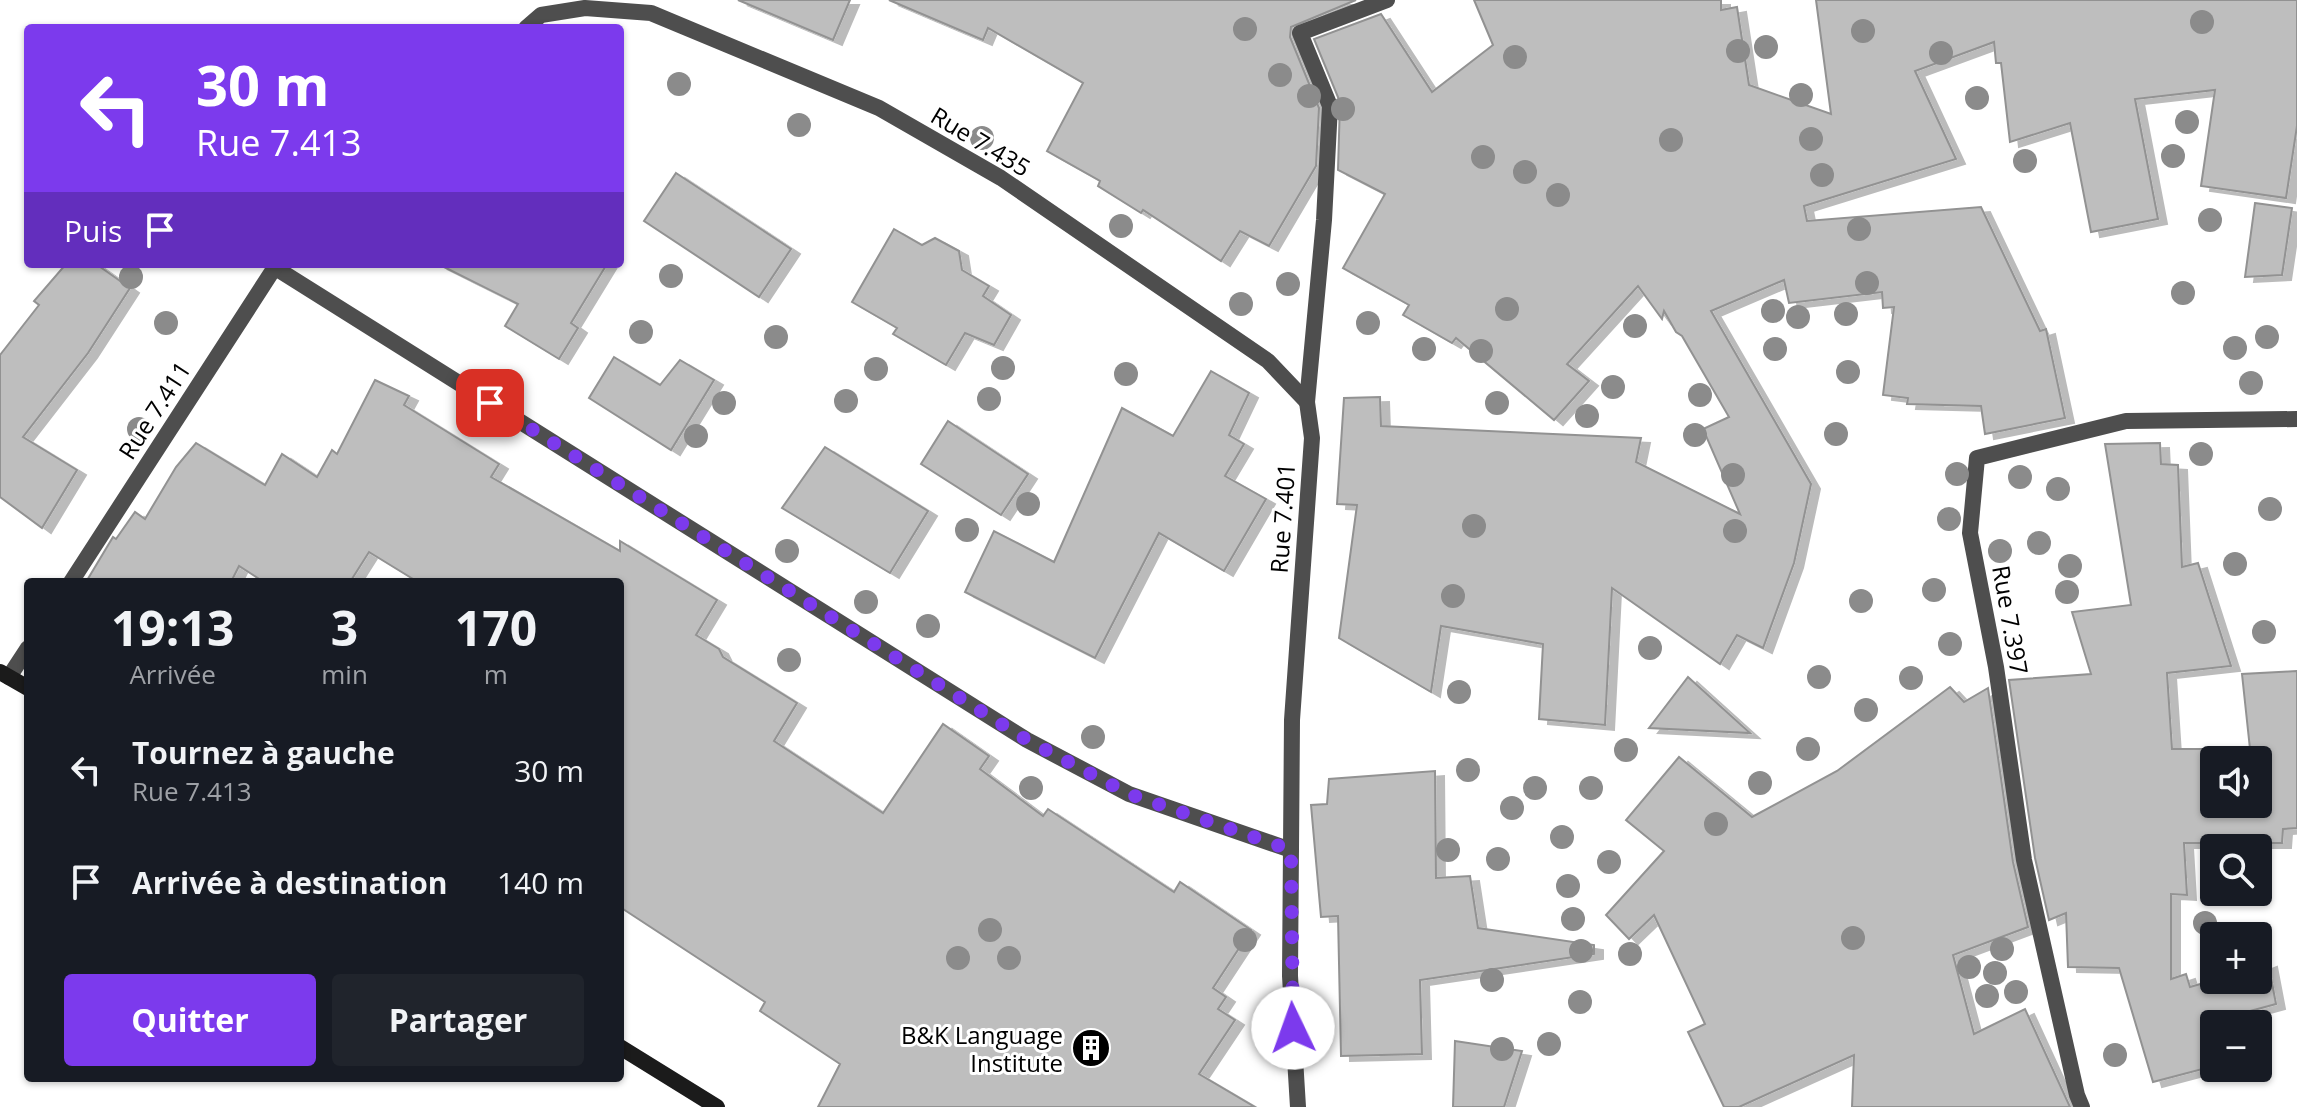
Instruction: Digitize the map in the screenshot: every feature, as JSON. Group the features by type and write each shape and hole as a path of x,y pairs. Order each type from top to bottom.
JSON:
{"main road":[{"path":"5,675 24,686"},
{"path":"624,1049 717,1107"}],"street":[{"name":"Rue 7.401","path":"1298,1107 1290,976 1292,720 1312,438 1307,402 1324,220 1330,106 1300,33 1387,0"},
{"name":"Rue 7.435","path":"531,24 541,15 585,8 651,13 879,108 1001,178 1268,361 1307,402"},
{"name":"Rue 7.411","path":"74,578 275,268"},
{"path":"279,268 1027,740 1129,794 1291,850"},
{"name":"Rue 7.397","path":"2082,1107 2024,860 1996,667 1970,533 1977,458 2126,421 2297,419"},
{"path":"5,675 24,653"}],"building":[{"path":"738,0 850,0 833,40"},
{"path":"889,0 1356,0 1291,27 1290,37 1319,108 1316,166 1269,246 1240,231 1221,261 1143,210 1141,213 1098,186 1100,181 1047,151 1083,83 988,28 983,40"},
{"path":"1474,0 1721,0 1721,10 1737,7 1749,85 1831,114 1816,0 2297,0 2297,126 2286,198 2201,186 2215,90 2135,99 2158,219 2091,232 2070,123 2010,142 2001,63 1996,63 1994,42 1915,71 1956,159 1804,206 1807,221 1981,207 2040,331 2046,329 2065,418 1985,434 1981,406 1907,404 1908,398 1883,395 1894,307 1883,308 1882,292 1789,303 1784,280 1711,311 1811,484 1794,563 1763,648 1737,635 1720,664 1612,588 1605,725 1539,719 1543,644 1441,626 1431,692 1339,638 1357,505 1337,504 1344,398 1380,397 1381,426 1641,438 1636,462 1740,514 1703,429 1729,417 1682,336 1676,332 1664,311 1662,319 1638,286 1567,364 1589,381 1554,420 1456,338 1452,343 1403,315 1409,305 1343,268 1385,194 1338,170 1340,102 1314,39 1381,14 1432,92 1493,45"},
{"path":"676,173 791,249 759,297 644,221"},
{"path":"2255,203 2292,208 2282,275 2245,277"},
{"path":"894,229 922,245 935,238 959,251 962,270 989,286 983,296 1011,315 994,345 965,333 946,365 893,334 897,328 852,302"},
{"path":"63,268 102,268 130,288 88,353 23,437 77,470 42,528 0,497 0,355 39,305 34,301"},
{"path":"446,268 605,268 571,323 578,328 559,359 505,326 518,304"},
{"path":"614,357 660,385 680,360 714,380 671,450 589,398"},
{"path":"1211,371 1249,393 1229,435 1244,444 1225,476 1266,499 1224,571 1159,533 1095,658 965,592 994,531 1054,562 1122,408 1173,436"},
{"path":"375,380 409,396 404,405 499,464 491,477 620,551 620,541 717,600 696,635 719,649 723,657 797,703 774,741 883,813 943,724 989,756 980,769 1043,816 1048,809 1174,892 1180,882 1251,930 1213,988 1226,997 1218,1009 1235,1020 1199,1074 1255,1107 818,1107 840,1064 760,1011 765,1002 624,910 624,578 411,578 369,552 353,578 258,578 239,566 233,578 88,578 113,537 116,539 135,512 145,519 176,467 196,443 265,485 282,454 317,477 332,450 337,454"},
{"path":"948,421 1028,474 1001,515 921,464"},
{"path":"2160,443 2161,464 2178,465 2182,567 2198,563 2231,666 2167,673 2172,749 2200,749 2200,818 2272,818 2272,746 2250,746 2242,674 2297,671 2297,828 2283,829 2282,843 2272,843 2272,834 2200,834 2200,843 2184,843 2187,895 2171,894 2171,979 2186,974 2190,987 2200,984 2200,994 2272,994 2272,983 2276,1004 2254,1010 2200,1010 2200,1070 2153,1082 2119,968 2068,967 2066,913 2049,920 2035,858 2009,680 2091,674 2072,612 2131,605 2105,444"},
{"path":"825,447 928,511 890,573 782,508"},
{"path":"1688,677 1750,733 1649,728"},
{"path":"1950,687 1964,702 1988,688 2013,862 2028,927 1953,955 1974,1034 2025,1009 2070,1107 1852,1107 1854,1055 1739,1107 1724,1107 1688,1032 1705,1024 1654,915 1629,939 1606,915 1664,851 1626,820 1679,757 1752,817 1837,771"},
{"path":"1435,771 1436,878 1470,876 1478,928 1594,945 1594,954 1420,980 1422,1054 1341,1056 1338,916 1321,917 1311,805 1327,804 1329,779"},
{"path":"1455,1041 1522,1051 1504,1107 1453,1107"}],"place":[{"name":"B&K Language Institute","path":"1091,1048"}],"route":[{"path":"490,403 1027,740 1129,794 1291,850 1290,976 1293,1028"}]}
